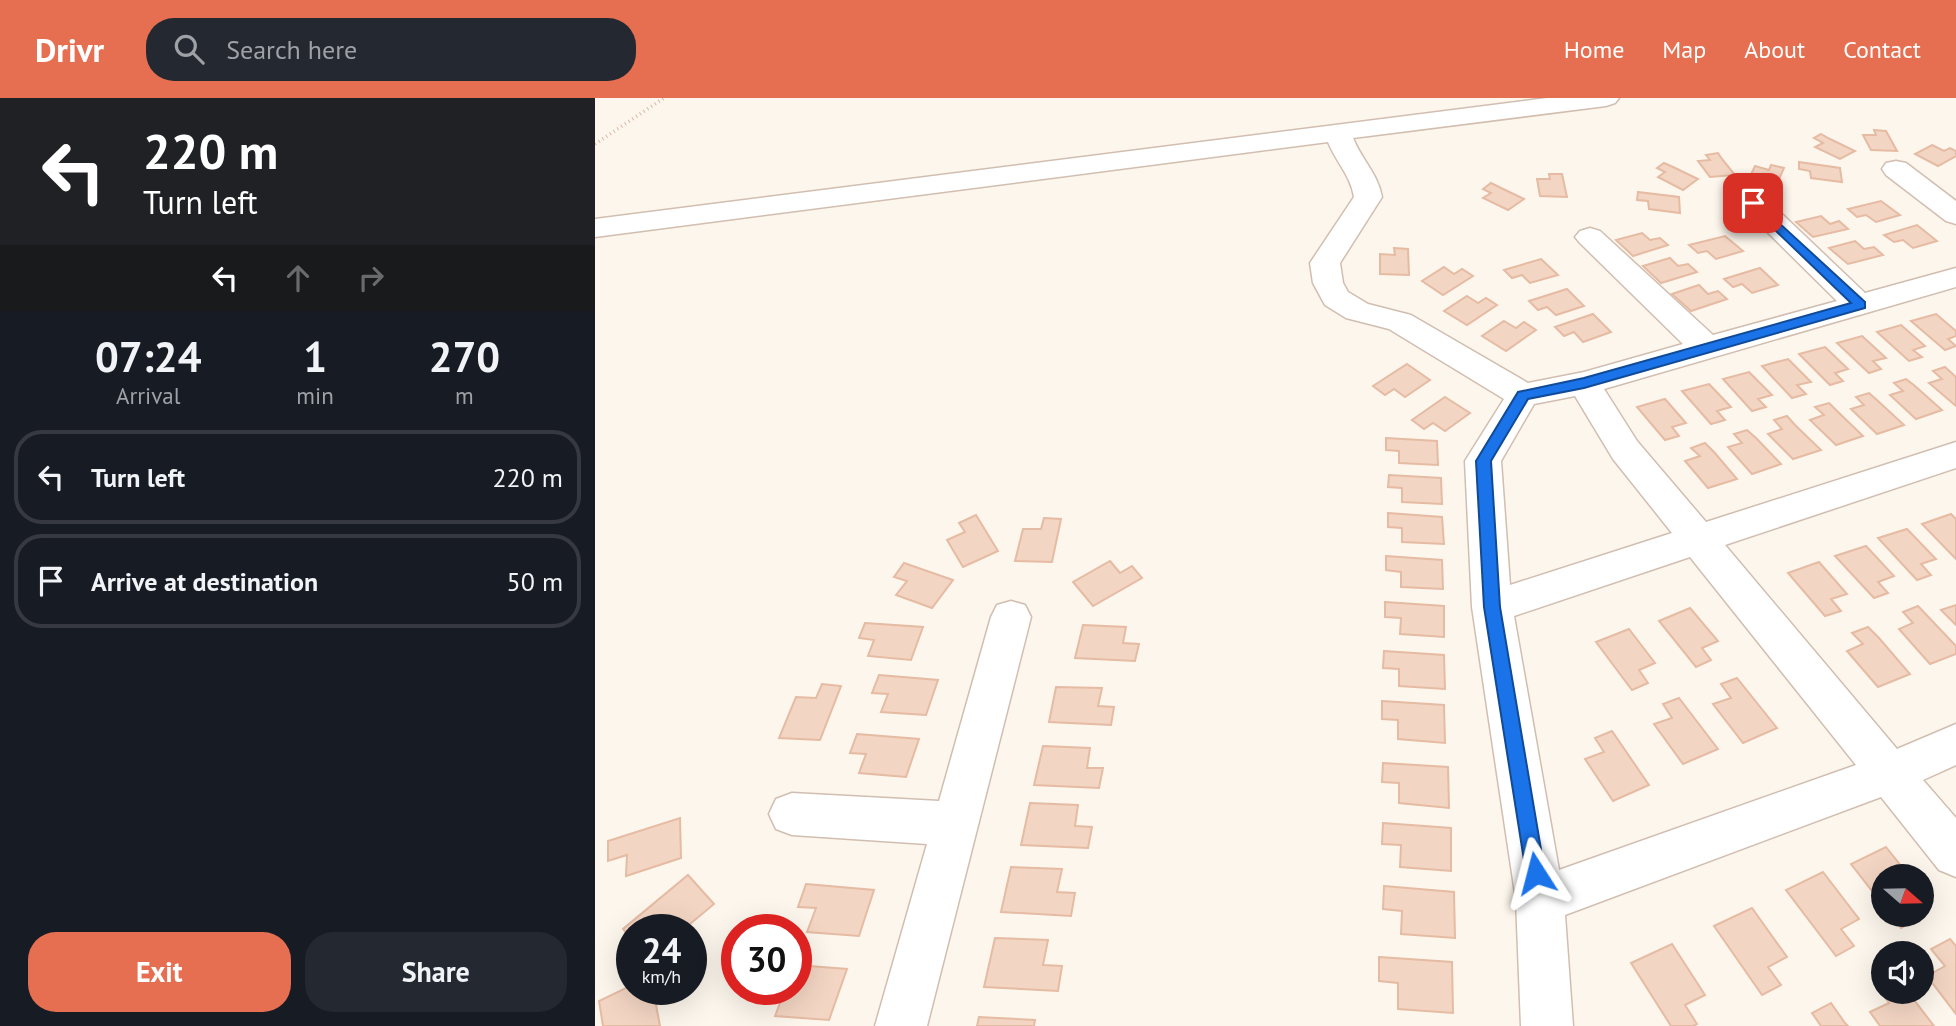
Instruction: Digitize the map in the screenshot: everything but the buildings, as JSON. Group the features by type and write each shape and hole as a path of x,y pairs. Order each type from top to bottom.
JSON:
{"street":[{"path":"595,228 1606,98"},
{"path":"1338,131 1348,158 1365,180 1368,197 1325,263 1328,283 1336,298 1357,311 1400,322 1523,395 1584,383 1956,277"},
{"path":"1896,169 1956,215"},
{"path":"1753,203 1860,305"},
{"path":"1590,237 1707,348"},
{"path":"1584,383 1625,450 1956,854"},
{"path":"1523,395 1483,461 1492,607 1540,900 1547,1026"},
{"path":"1492,607 1956,454"},
{"path":"901,1026 1011,617"},
{"path":"1540,900 1891,773 1956,744"},
{"path":"792,814 955,824"}],"path":[{"path":"595,145 664,98"}],"route":[{"path":"1536,873 1492,607 1483,461 1523,395 1584,383 1860,305 1753,203"}]}
